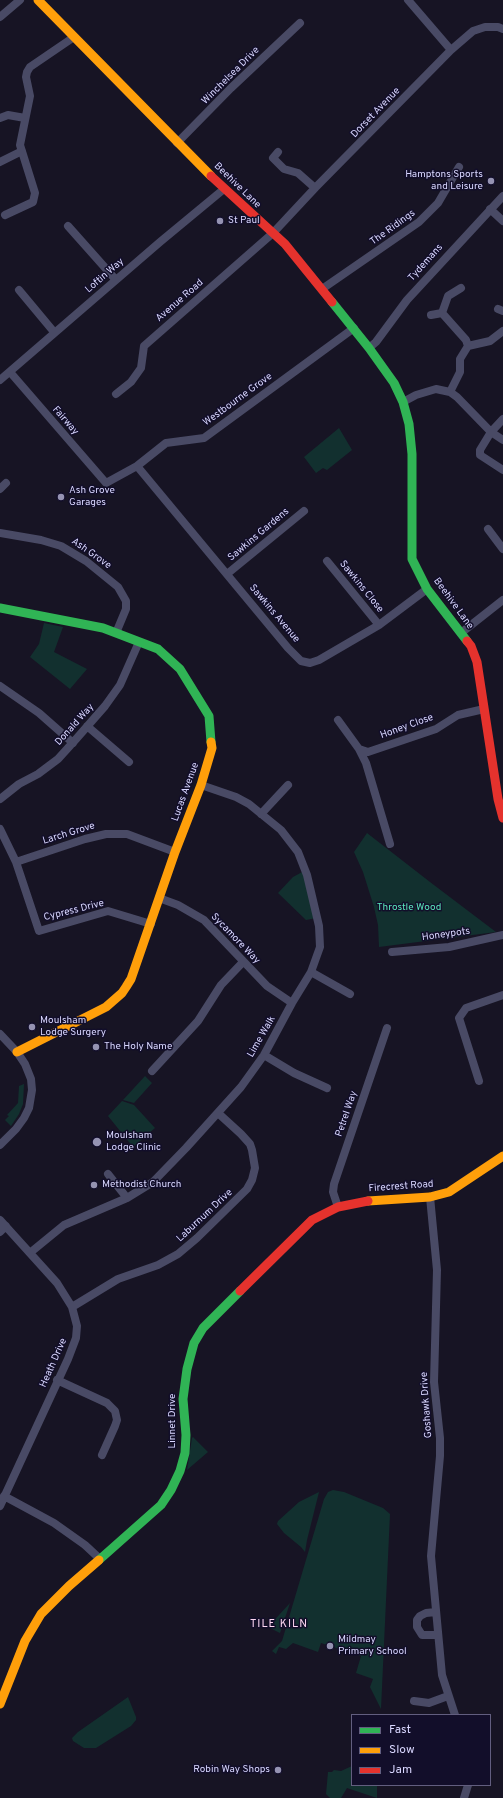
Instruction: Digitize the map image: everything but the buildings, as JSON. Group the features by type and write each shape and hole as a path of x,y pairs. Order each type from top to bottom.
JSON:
{"street":[{"path":"0,17 20,0"},
{"name":"Beehive Lane","path":"38,0 177,143 224,189 286,244 354,328 394,383 403,402 409,424 412,454 412,559 427,589 471,646 477,662 498,799 503,818"},
{"path":"408,0 451,50"},
{"name":"Winchelsea Drive","path":"177,143 300,22"},
{"name":"Dorset Avenue","path":"273,233 315,188 451,50 473,31 485,26 503,29"},
{"path":"5,215 33,202 35,193 20,144 30,96 26,77 30,67 74,37"},
{"path":"0,118 8,116 25,118"},
{"path":"0,162 22,150"},
{"path":"278,152 272,158 284,169 298,173 315,188"},
{"name":"The Ridings","path":"322,289 419,222 438,203 459,167"},
{"name":"Loftin Way","path":"0,379 224,189"},
{"name":"Tydemans","path":"369,348 376,342 407,300 503,196"},
{"path":"490,209 503,221"},
{"path":"68,226 116,280"},
{"name":"Avenue Road","path":"116,394 130,382 141,368 144,346 273,233"},
{"path":"442,313 448,296 461,288"},
{"path":"19,290 54,332"},
{"path":"431,315 442,313"},
{"path":"442,313 466,340 468,346"},
{"name":"Westbourne Grove","path":"106,483 137,466 166,443 204,438 354,328"},
{"path":"450,392 460,372 460,359 468,346 490,341 503,331"},
{"name":"Fairway","path":"10,372 106,483"},
{"path":"403,402 416,395 436,389 450,392 457,397 491,432 503,440"},
{"path":"503,419 491,432 480,450 480,455 483,459 503,470"},
{"name":"Sawkins Avenue","path":"137,466 288,648 301,661 310,663 319,660 379,625 427,589"},
{"name":"Sawkins Gardens","path":"227,574 304,511"},
{"path":"488,529 503,549"},
{"name":"Ash Grove","path":"0,533 41,540 61,546 86,561 118,586 126,601 126,609 116,633"},
{"name":"Sawkins Close","path":"327,562 379,625"},
{"path":"461,633 503,600"},
{"name":"Lucas Avenue","path":"0,608 91,625 158,649 176,664 209,716 212,748 201,785 175,852 151,924 131,978 122,993 106,1007 17,1052"},
{"name":"Donald Way","path":"0,799 19,784 38,774 58,759 105,706 120,684 139,642"},
{"path":"0,686 39,713 73,742"},
{"name":"Honey Close","path":"359,749 368,752 436,729 458,715 484,709"},
{"path":"338,720 359,749 366,763 390,844"},
{"path":"87,726 129,762"},
{"name":"Lime Walk","path":"31,1252 64,1225 127,1198 153,1182 241,1087 264,1055 292,1003 311,972 320,947 320,926 307,875 298,852 281,830 249,804 236,797 201,785"},
{"path":"261,814 288,785"},
{"name":"Cypress Drive","path":"0,829 16,862 39,931 108,912 151,924"},
{"name":"Larch Grove","path":"16,862 85,839 106,834 127,834 175,852"},
{"name":"Sycamore Way","path":"159,898 178,905 204,920 266,986 292,1003"},
{"name":"Honeypots","path":"392,952 449,947 503,935"},
{"path":"152,1071 198,1021 221,985 243,962"},
{"path":"311,972 350,994"},
{"path":"479,1081 459,1018 466,1008 503,995"},
{"name":"Petrel Way","path":"338,1207 333,1192 334,1184 387,1028"},
{"path":"0,1034 17,1052 28,1070 32,1090 29,1108 20,1126 0,1145"},
{"path":"264,1055 294,1073 327,1088"},
{"name":"Laburnum Drive","path":"72,1307 118,1279 158,1265 178,1254 197,1238 247,1188 252,1180 254,1168 250,1144 218,1113"},
{"name":"Firecrest Road","path":"338,1207 365,1201 430,1197 455,1189 503,1156"},
{"path":"108,1174 127,1198"},
{"name":"Goshawk Drive","path":"430,1197 437,1270 434,1382 440,1444 431,1556 442,1675 455,1714"},
{"name":"Linnet Drive","path":"0,1704 25,1641 34,1623 49,1605 161,1504 176,1481 182,1463 186,1442 183,1400 184,1388 191,1351 198,1335 228,1303 312,1220 338,1207"},
{"name":"Heath Drive","path":"0,1220 3,1229 31,1252 57,1283 72,1307 77,1326 76,1338 0,1506"},
{"path":"57,1380 107,1403 115,1412 117,1420 102,1455"},
{"path":"4,1496 54,1523 85,1545 100,1559"},
{"path":"436,1612 426,1613 420,1616 417,1627 422,1635 438,1635"},
{"path":"414,1701 429,1703 448,1696"},
{"path":"464,1798 468,1786"}],"green space":[{"path":"339,428 352,450 327,470 323,468 316,473 304,457"},
{"path":"44,623 63,627 54,652 87,669 70,689 30,657 39,644"},
{"name":"Throstle Wood","path":"367,833 496,932 379,947 378,925 374,907 363,872 354,852"},
{"path":"304,871 316,918 306,920 278,893 293,877"},
{"path":"145,1076 152,1083 134,1103 123,1100"},
{"path":"24,1084 23,1104 19,1114 11,1126 5,1120 9,1116 7,1115 18,1103 19,1086"},
{"path":"122,1101 134,1105 155,1128 133,1147 108,1116"},
{"path":"193,1437 208,1452 187,1470 192,1438"},
{"path":"333,1490 344,1492 383,1508 390,1514 381,1709 370,1687 373,1679 356,1673 361,1656 321,1643 318,1652 293,1643 286,1649 279,1647 276,1654 272,1651 282,1641 324,1499 328,1492"},
{"path":"319,1492 305,1552 284,1533 277,1524 278,1521 299,1502"},
{"path":"290,1603 280,1633 268,1627"},
{"path":"128,1697 136,1717 136,1720 131,1726 96,1748 84,1748 73,1741 72,1738 78,1732"},
{"path":"351,1766 351,1786 377,1786 377,1798 347,1788 341,1798 330,1798 326,1794 328,1772 332,1772 334,1770 341,1771"}],"traffic: fast":[{"path":"332,302 369,348 394,383 403,402 409,424 412,454 412,559 427,589 467,641"},
{"path":"0,608 103,628 158,649 180,669 209,716 211,742"},
{"path":"99,1560 161,1505 171,1490 180,1471 185,1453 186,1435 183,1399 187,1369 194,1343 203,1328 240,1291"}],"traffic: slow":[{"path":"38,0 211,176"},
{"path":"17,1052 106,1007 122,993 126,987 131,979 175,852 201,785 212,748 211,742"},
{"path":"368,1201 430,1197 449,1192 503,1156"},
{"path":"0,1704 25,1641 41,1614 69,1586 99,1560"}],"traffic: jam":[{"path":"211,176 285,244 332,302"},
{"path":"467,641 471,646 477,662 498,799 503,818"},
{"path":"240,1291 312,1220 338,1207 368,1201"}],"place":[{"name":"Hamptons Sports and Leisure","path":"491,181"},
{"name":"St Paul","path":"220,221"},
{"name":"Ash Grove Garages","path":"61,497"},
{"name":"Moulsham Lodge Surgery","path":"32,1027"},
{"name":"The Holy Name","path":"96,1047"},
{"name":"Moulsham Lodge Clinic","path":"97,1142"},
{"name":"Methodist Church","path":"94,1185"},
{"name":"Mildmay Primary School","path":"330,1646"},
{"name":"Robin Way Shops","path":"278,1770"}],"district":[{"name":"TILE KILN","path":"279,1625"}]}
